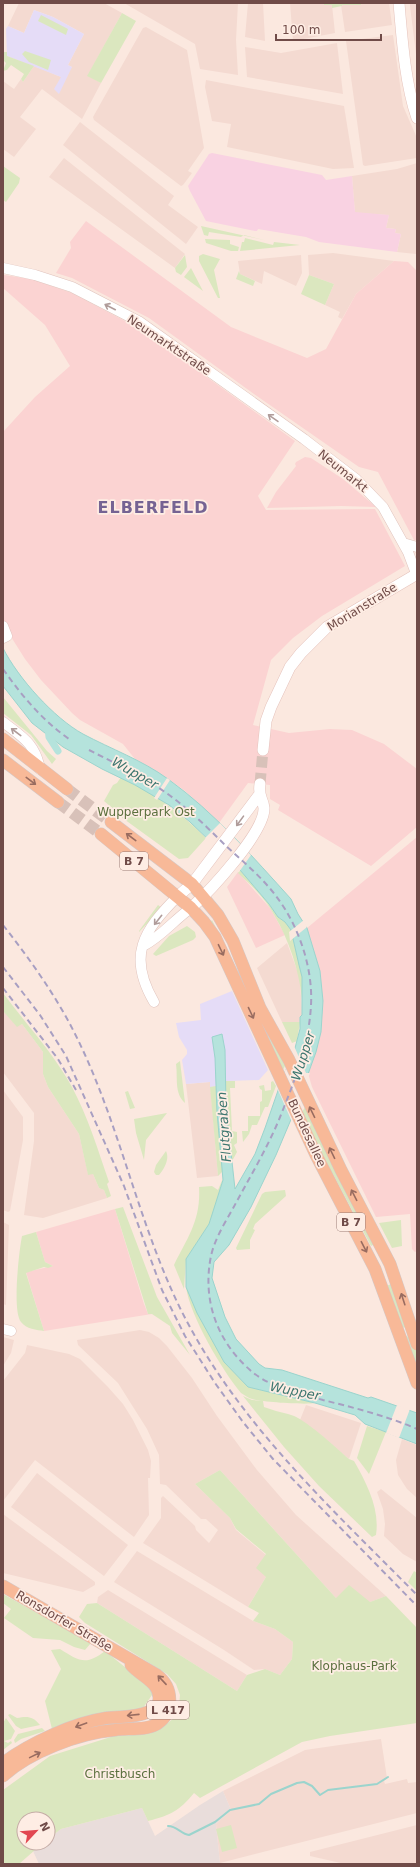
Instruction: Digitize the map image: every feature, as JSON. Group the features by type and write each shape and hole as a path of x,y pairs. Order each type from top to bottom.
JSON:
{"main road":[{"path":"399,3 408,77 417,118"},
{"name":"Morianstraße","path":"263,750 265,727 271,707 290,667 302,652 327,627 417,575"},
{"path":"3,739 67,789"},
{"path":"3,760 58,802"},
{"path":"178,896 192,884 230,834 259,790 264,808 258,826 231,866 204,897 192,908"},
{"name":"Bundesallee","path":"111,822 192,884 218,915 233,941 260,1008 289,1060 341,1170 390,1264 415,1339"},
{"name":"Bundesallee","path":"101,834 192,908 210,930 221,949 316,1155 375,1269 417,1383"},
{"name":"B 7","path":"400,1336 401,1333 406,1330 415,1339"},
{"name":"Ronsdorfer Straße","path":"3,1586 157,1675 167,1685 170,1691 168,1712 154,1725 101,1732 52,1747 32,1756 3,1776"},
{"name":"Ronsdorfer Straße","path":"3,1763 34,1744 85,1723 106,1718 138,1715 155,1709 159,1700 157,1688 134,1669 124,1657"}],"street":[{"name":"Neumarktstraße","path":"3,268 35,275 72,287 140,322 301,437"},
{"name":"Neumarkt","path":"301,437 361,483 383,507 403,543 417,575"},
{"path":"403,543 417,547"},
{"path":"3,722 27,741 38,758 40,769"},
{"path":"154,1002 140,972 140,958 148,932 178,896"},
{"path":"143,946 155,940 180,916 192,908"}],"shaded area":[{"path":"19,3 104,3 122,13 88,75 101,83 82,119 42,89 20,117 36,129 14,157 3,149 3,81 14,89 21,79 23,82 34,66 61,77 72,67 68,65 84,34 53,17 34,10 24,33 8,26"},
{"path":"124,3 238,3 236,40 238,75 200,69 195,44"},
{"path":"248,3 263,3 265,41 245,37"},
{"path":"290,3 324,3 325,5 332,5 335,33 293,41"},
{"path":"361,3 389,3 392,25 345,32 341,5 360,5"},
{"path":"410,3 417,3 417,62 410,6"},
{"path":"34,10 53,17 84,34 68,65 72,67 59,94 54,89 61,77 7,56 6,29 8,26 24,33"},
{"path":"146,27 187,50 204,148 188,171 192,173 181,186 94,120 93,117 143,28"},
{"path":"393,35 403,106 417,138 417,158 365,166 363,165 346,41"},
{"path":"337,43 343,94 247,77 245,47 281,53"},
{"path":"206,80 344,106 354,168 333,169 227,147 231,124 212,121 205,87"},
{"path":"80,122 174,196 168,205 198,227 186,244 63,145"},
{"path":"212,153 322,175 326,180 352,176 355,212 389,215 386,228 396,229 395,233 401,234 397,252 319,242 306,237 258,229 255,231 206,221 188,186 209,154"},
{"path":"64,158 185,254 175,268 49,177"},
{"path":"417,163 417,253 397,252 401,234 395,233 396,229 386,228 389,215 355,213 352,176 397,169"},
{"path":"86,221 231,327 307,358 326,349 356,294 394,261 408,262 417,271 417,540 414,540 378,472 359,467 254,394 149,318 72,278 56,273 71,248 70,242"},
{"path":"333,253 394,261 356,294 342,319 338,317 340,312 325,305 334,284 309,275 308,255"},
{"path":"301,255 302,273 296,286 264,271 262,284 240,274 238,261"},
{"path":"4,275 31,279 72,293 142,330 295,441 258,496 266,510 375,509 405,566 322,616 293,638 271,660 253,725 289,733 330,729 352,730 384,744 417,769 417,827 371,866 278,810 280,805 270,799 270,785 248,783 219,823 185,791 167,778 135,759 123,744 80,720 72,713 41,680 25,659 8,632 3,617 3,432 35,397 70,366 45,325 3,288"},
{"path":"305,457 311,458 343,479 376,507 341,506 267,508 276,492 296,466 296,462"},
{"path":"417,837 417,1251 415,1252 412,1249 410,1214 376,1217 312,1087 308,1073 316,1052 321,1032 323,1001 320,971 307,928"},
{"path":"238,872 270,908 285,935 256,948 227,887"},
{"path":"287,943 300,978 302,1015 300,1022 282,1022 257,968"},
{"path":"232,991 268,1070 259,1080 227,1081 226,1086 210,1087 210,1082 186,1084 182,1060 187,1054 187,1050 179,1037 176,1023 201,1020 200,1004"},
{"path":"3,1011 17,1026 22,1024 43,1052 43,1074 48,1087 79,1134 88,1174 93,1174 99,1188 104,1190 107,1198 43,1218 24,1215 34,1141 34,1113 3,1072"},
{"path":"210,1082 218,1176 197,1178 186,1084"},
{"path":"3,1090 23,1117 23,1140 10,1211 8,1212 3,1210"},
{"path":"115,1209 144,1304 148,1314 152,1314 44,1331 26,1272 53,1266 45,1262 36,1232"},
{"path":"3,1222 9,1225 6,1305 3,1304"},
{"path":"140,1330 149,1332 159,1338 167,1346 192,1378 217,1416 257,1470 296,1515 386,1596 370,1602 336,1598 220,1470 195,1484 230,1518 236,1530 266,1555 266,1577 248,1607 143,1543 161,1518 161,1498 163,1496 195,1526 196,1530 209,1543 218,1530 206,1519 201,1519 166,1485 160,1484 159,1455 147,1429 118,1383 78,1345 77,1340"},
{"path":"3,1337 14,1340 11,1353 3,1366"},
{"path":"27,1345 69,1354 80,1359 123,1404 133,1420 148,1450 151,1461 150,1478 148,1478 149,1515 134,1537 35,1460 3,1501 3,1381 25,1353"},
{"path":"306,1405 361,1423 349,1459 300,1420"},
{"path":"402,1439 417,1445 417,1498 407,1489 398,1475 396,1460"},
{"path":"37,1473 128,1545 104,1576 11,1507"},
{"path":"381,1489 417,1518 417,1562 403,1554 384,1536 385,1524 383,1509 377,1492"},
{"path":"3,1514 95,1582 95,1585 83,1592 3,1573"},
{"path":"137,1551 253,1621 275,1629 293,1642 292,1659 280,1675 265,1669 254,1670 114,1582"},
{"path":"108,1590 247,1675 237,1691 97,1603 98,1597"},
{"path":"381,1739 387,1778 384,1781 385,1784 407,1779 408,1783 417,1782 417,1813 220,1863 216,1824 231,1810 223,1791 305,1750"},
{"path":"223,1791 231,1810 216,1824 220,1863 39,1864 33,1851 56,1851 56,1833 61,1829 142,1808 155,1836"},
{"path":"417,1825 417,1864 345,1864 310,1856 310,1852"}],"green space":[{"path":"324,3 361,3 361,5 342,5 332,8 332,5 324,5"},
{"path":"122,13 136,21 101,83 87,76"},
{"path":"41,15 68,29 66,35 38,21"},
{"path":"25,51 51,60 48,70 29,62 22,54"},
{"path":"4,52 7,52 7,56 34,66 23,82 21,79 24,74 11,65 7,70 3,71 6,63 4,61"},
{"path":"3,166 20,178 19,183 6,202 3,200"},
{"path":"201,226 243,235 241,237 209,232 208,236 204,235"},
{"path":"245,238 273,245 274,242 300,245 240,251 242,242 244,242"},
{"path":"205,239 230,240 230,244 239,247 238,251 231,251 206,243"},
{"path":"203,254 220,259 214,270 220,298 218,298 199,261 199,256"},
{"path":"185,255 187,267 181,275 176,272 175,268"},
{"path":"191,268 203,291 184,277"},
{"path":"239,271 240,274 255,281 253,286 236,279"},
{"path":"309,275 334,284 325,305 301,294"},
{"path":"3,697 47,751 56,759 52,764 31,735 3,713"},
{"name":"Wupperpark Ost","path":"121,777 144,789 166,804 187,820 206,838 188,858 179,859 117,814 117,812 104,801 113,785 117,783"},
{"path":"240,870 278,917 285,922 291,930 302,977 302,999 296,966 289,945 271,909 253,887 238,873"},
{"path":"158,905 162,908 139,932 139,931"},
{"path":"212,920 264,1029 286,1064 282,1072 210,923"},
{"path":"187,926 195,932 196,937 193,940 156,956 153,954 169,936"},
{"path":"3,993 48,1051 72,1087 92,1134 109,1182 107,1184 111,1196 107,1198 104,1190 99,1188 93,1174 88,1175 79,1134 48,1087 43,1074 43,1052 22,1024 17,1027 3,1011"},
{"path":"282,1022 300,1022 297,1041 292,1043"},
{"path":"180,1061 185,1103 179,1095 177,1085 176,1064"},
{"path":"226,1081 235,1081 235,1088 230,1088 232,1131 237,1132 237,1143 234,1145 237,1152 231,1163 226,1107"},
{"path":"273,1081 276,1086 268,1107 265,1107 257,1125 252,1125 249,1134 243,1142 242,1131 248,1131 248,1116 260,1116 262,1090 259,1086 264,1085 265,1091 271,1090 271,1082"},
{"path":"216,1086 223,1171 218,1176 210,1087"},
{"path":"128,1091 135,1108 130,1109 125,1092"},
{"path":"305,1107 375,1244 371,1246 333,1174 322,1160 301,1114"},
{"path":"167,1113 146,1140 144,1160 136,1133 134,1119"},
{"path":"166,1151 166,1164 159,1175 156,1175 154,1172 156,1165"},
{"path":"223,1178 215,1209 209,1224 186,1259 184,1289 174,1265 189,1237 196,1219 199,1187 212,1186 218,1190"},
{"path":"285,1190 286,1196 255,1224 253,1229 255,1230 250,1240 250,1249 237,1250 236,1248 262,1194 265,1192"},
{"path":"123,1207 157,1297 190,1355 172,1333 170,1326 152,1314 148,1314 115,1209"},
{"path":"401,1220 402,1246 392,1248 379,1223"},
{"path":"36,1232 45,1262 53,1266 48,1268 44,1267 26,1273 44,1331 32,1329 23,1324 18,1316 17,1306 17,1281 22,1236"},
{"path":"394,1283 407,1327 401,1328 386,1286"},
{"path":"186,1287 224,1362 248,1387 315,1403 310,1404 257,1400 251,1399 241,1393 216,1357 200,1327"},
{"path":"406,1336 412,1338 417,1353 417,1370"},
{"path":"243,1396 252,1400 263,1401 264,1407 295,1416 320,1434 349,1459 354,1461 368,1488 374,1506 377,1525 376,1535 372,1537 319,1486 284,1447"},
{"path":"367,1426 386,1432 369,1474 357,1458"},
{"name":"Klophaus-Park","path":"220,1470 336,1598 349,1585 370,1602 386,1596 417,1628 417,1723 330,1736 302,1742 200,1798 194,1793 174,1812 148,1821 142,1808 61,1829 56,1833 56,1811 16,1811 16,1851 34,1851 19,1864 3,1864 3,1790 50,1756 114,1736 148,1734 160,1729 174,1718 179,1706 180,1695 176,1684 167,1674 85,1623 79,1617 87,1604 97,1603 237,1691 247,1675 265,1669 280,1675 292,1659 293,1642 275,1629 253,1621 259,1613 248,1607 266,1577 256,1568 266,1554 236,1529 230,1518 195,1484"},
{"path":"414,1571 417,1573 417,1591 408,1582"},
{"path":"3,1594 91,1643 85,1650 74,1647 60,1640 33,1638 4,1618 11,1609 3,1603"},
{"path":"60,1649 82,1660 93,1659 105,1651 152,1689 152,1695 143,1708 52,1729 45,1701 61,1669 51,1650"},
{"path":"10,1714 17,1718 32,1718 40,1725 21,1729 16,1726 8,1715"},
{"path":"6,1718 15,1731 11,1739 4,1741 8,1743 11,1741 12,1743 3,1750 3,1723"},
{"path":"42,1728 45,1731 21,1739 15,1743 14,1740 18,1734"},
{"path":"231,1825 237,1848 222,1852 216,1829"}],"water":[{"name":"Wupper","path":"3,648 27,684 60,718 83,734 137,760 158,772 185,792 217,820 291,899 307,928 320,971 323,1001 321,1032 316,1052 295,1110 276,1155 251,1207 229,1245 214,1262 212,1278 225,1317 236,1339 259,1364 265,1368 282,1370 368,1398 371,1397 417,1413 417,1444 365,1424 355,1415 315,1403 248,1387 224,1362 197,1313 186,1287 186,1259 209,1224 223,1180 217,1112 215,1058 212,1037 222,1034 225,1050 226,1107 235,1189 255,1154 282,1079 295,1048 300,1029 300,1017 302,1015 302,977 291,930 285,922 278,917 240,870 190,822 169,805 135,785 102,769 63,747 32,723 3,686"}],"pier":[{"path":"167,778 170,780 157,800 154,798"},
{"path":"220,823 251,855 239,872 205,838"},
{"path":"304,920 307,927 290,941 289,932"},
{"path":"294,1046 306,1073 310,1073 292,1122 278,1090"},
{"path":"397,1405 410,1409 399,1438 386,1433"}],"waterway":[{"name":"Flutgraben","path":"48,728 49,737 58,751"},
{"path":"168,1826 174,1827 189,1835 215,1822 230,1810 259,1804 271,1794 297,1783 304,1782 312,1786 320,1795 328,1790 377,1784 388,1777"}],"tunnel":[{"path":"260,784 263,750"},
{"path":"67,789 111,822"},
{"path":"58,802 101,834"}],"railway":[{"path":"3,669 33,707 50,724 69,739"},
{"path":"89,750 142,777 168,794 192,814 257,875 276,896 291,920 298,934 307,962 310,977 311,1005 310,1020 304,1050 278,1122 222,1228 215,1242 211,1256 209,1272 211,1304 221,1333 238,1359 258,1376 275,1386 371,1413 417,1429"},
{"path":"3,925 24,953 63,1011 79,1042 107,1109 142,1212 167,1279 182,1312 205,1352 230,1391 288,1462 352,1530 417,1595"},
{"path":"3,967 40,1015 66,1056 124,1186 162,1290 185,1336 215,1383 243,1422 273,1459 417,1606"},
{"path":"3,988 58,1059 76,1090"}],"district":[{"name":"ELBERFELD","path":"153,507"}],"park label":[{"name":"Christbusch","path":"120,1774"}]}
